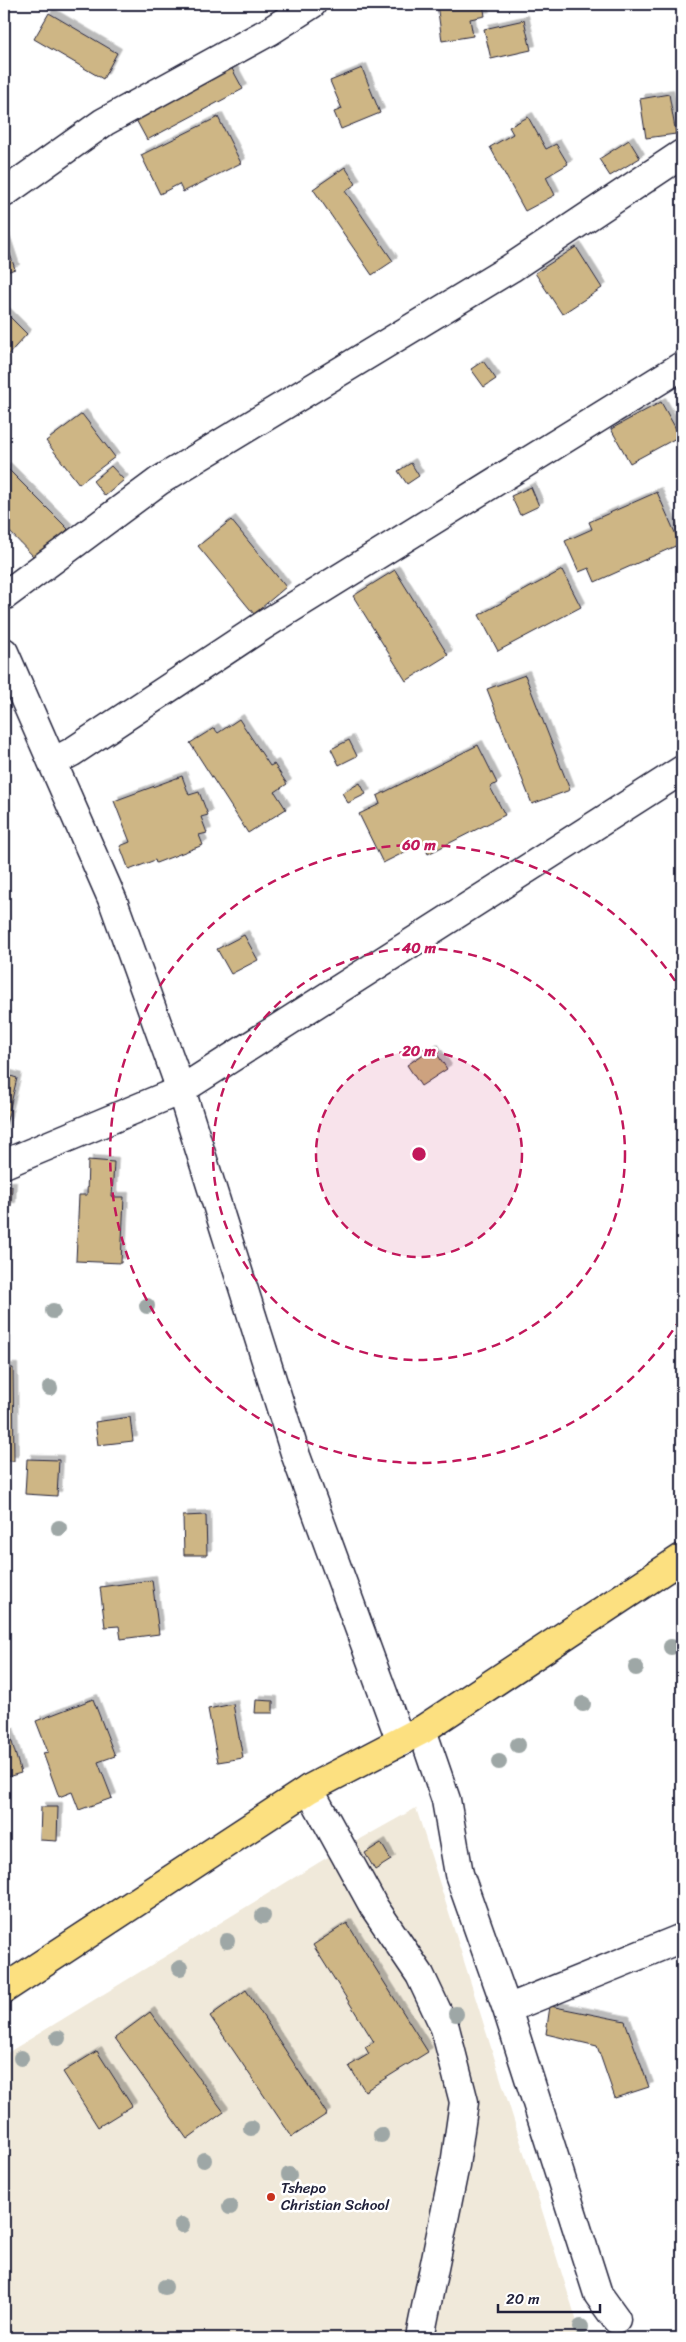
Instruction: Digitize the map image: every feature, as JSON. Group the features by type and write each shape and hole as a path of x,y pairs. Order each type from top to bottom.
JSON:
{"main road":[{"path":"4,1989 309,1789 411,1736 682,1558"}],"street":[{"path":"4,193 104,122 270,31 312,4"},
{"path":"4,596 159,481 511,268 682,154"},
{"path":"53,762 72,752 264,625 682,366"},
{"path":"4,652 113,901 181,1090 296,1456 411,1736 446,1800 459,1874 507,2009 598,2294 616,2319"},
{"path":"4,1164 181,1090 682,770"},
{"path":"309,1789 374,1907 420,1975 445,2028 464,2102 455,2165 421,2332 422,2338"},
{"path":"507,2009 682,1938"}],"shaded area":[{"name":"Tshepo Christian School","path":"416,1808 582,2338 4,2338 4,2055 323,1860"}],"building":[{"path":"437,4 483,4 485,16 470,19 473,36 442,41"},
{"path":"49,13 117,53 103,79 34,39"},
{"path":"524,20 531,50 491,59 484,29"},
{"path":"230,65 243,89 147,140 134,116"},
{"path":"362,68 380,113 341,129 334,112 342,109 330,81"},
{"path":"669,94 676,134 646,138 640,99"},
{"path":"218,117 241,163 183,192 179,184 160,194 141,155"},
{"path":"528,117 546,149 556,144 568,164 546,177 555,195 525,211 490,147 513,134 509,127"},
{"path":"629,140 640,158 610,176 599,159"},
{"path":"345,167 356,184 345,191 393,261 372,275 313,189"},
{"path":"4,236 15,269 4,273"},
{"path":"576,247 602,288 562,314 535,273"},
{"path":"4,311 27,334 4,359"},
{"path":"483,361 496,379 484,387 471,369"},
{"path":"661,402 680,436 630,463 611,429"},
{"path":"82,414 115,457 79,484 46,441"},
{"path":"411,463 419,476 407,484 398,471"},
{"path":"111,466 124,480 105,496 93,481"},
{"path":"6,467 68,529 37,560 4,526 4,469"},
{"path":"531,487 539,506 520,515 511,496"},
{"path":"657,492 680,544 595,582 589,568 579,572 565,541 592,529 589,522"},
{"path":"231,520 286,587 254,614 198,546"},
{"path":"395,570 448,655 406,681 353,596"},
{"path":"562,570 581,607 498,651 479,615"},
{"path":"525,675 570,790 532,804 487,689"},
{"path":"239,719 270,766 274,764 287,784 275,792 286,809 248,833 190,743 214,728 218,733"},
{"path":"349,740 357,756 339,765 331,749"},
{"path":"478,745 497,783 490,787 505,815 428,854 423,843 383,863 359,814 380,804 377,796"},
{"path":"182,776 189,795 199,792 208,815 201,817 207,833 199,835 203,845 156,863 155,860 129,870 120,846 130,842 114,801"},
{"path":"360,783 366,794 348,803 342,793"},
{"path":"244,935 258,960 231,974 217,949"},
{"path":"433,1048 447,1069 421,1086 407,1065"},
{"path":"4,1074 17,1078 4,1133"},
{"path":"88,1160 114,1162 112,1197 124,1197 121,1263 76,1261 79,1195 87,1195"},
{"path":"4,1186 12,1186 11,1207 4,1207"},
{"path":"4,1341 6,1341 6,1368 13,1368 14,1461 4,1461"},
{"path":"130,1417 133,1441 98,1445 95,1422"},
{"path":"27,1459 59,1460 57,1496 25,1494"},
{"path":"206,1515 207,1555 184,1555 183,1516"},
{"path":"152,1580 159,1634 121,1639 119,1626 105,1627 100,1587"},
{"path":"93,1699 115,1756 98,1762 112,1798 79,1810 72,1792 59,1797 43,1753 48,1752 36,1721"},
{"path":"256,1700 273,1701 273,1713 255,1713"},
{"path":"233,1704 243,1758 218,1762 208,1709"},
{"path":"9,1732 21,1773 4,1778 4,1734"},
{"path":"41,1807 58,1807 57,1841 40,1840"},
{"path":"381,1843 391,1860 375,1870 365,1853"},
{"path":"347,1923 428,2052 365,2091 349,2066 369,2054 365,2047 374,2042 313,1945"},
{"path":"246,1990 327,2114 292,2137 210,2016"},
{"path":"550,2006 625,2021 649,2087 615,2098 597,2046 546,2034"},
{"path":"150,2012 224,2112 187,2139 115,2038"},
{"path":"97,2051 132,2106 98,2127 63,2072"}],"place":[{"name":"Tshepo Christian School","path":"271,2197"}]}
